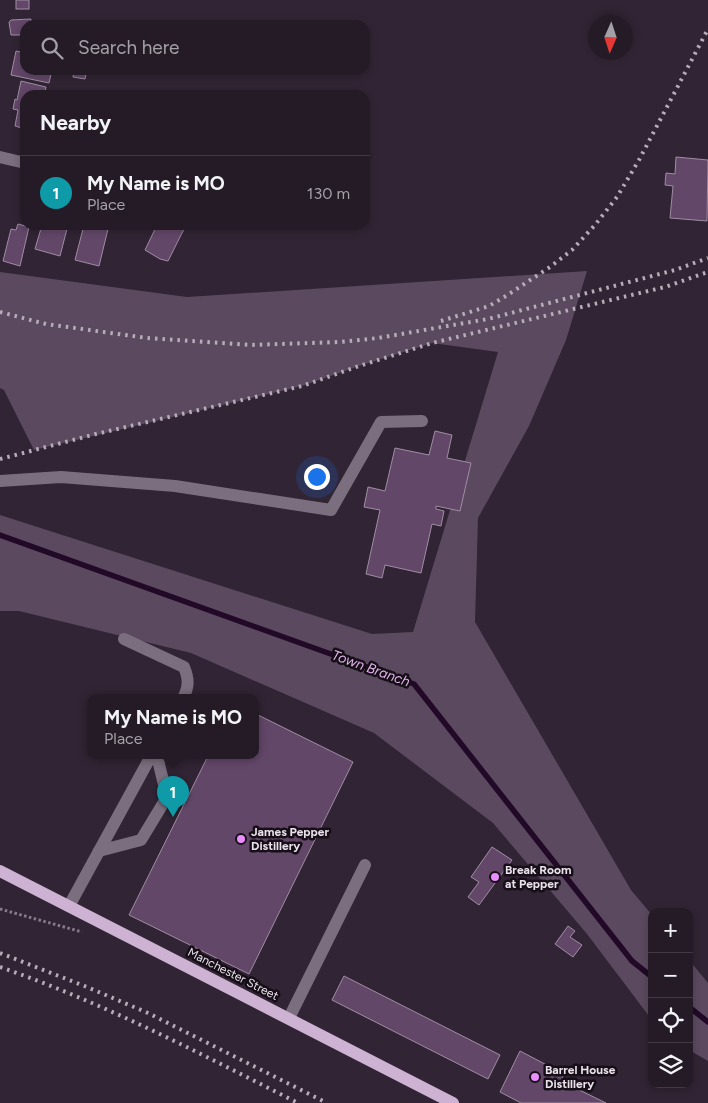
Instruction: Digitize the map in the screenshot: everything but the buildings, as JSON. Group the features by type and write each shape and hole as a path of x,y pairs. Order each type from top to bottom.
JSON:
{"main road":[{"name":"Manchester Street","path":"0,871 454,1103"}],"street":[{"path":"0,157 20,162"},
{"path":"0,481 62,477 175,486 331,510 380,422 422,421"},
{"path":"124,640 184,667 189,677 185,694"},
{"path":"69,906 149,759"},
{"path":"99,851 141,840 167,797 158,759"},
{"path":"289,1018 365,865"}],"shaded area":[{"path":"587,271 566,340 529,426 478,518 475,622 631,890 648,910 648,1015 587,934 493,823 374,733 191,653 19,611 0,611 0,515 372,634 413,632 498,352 432,343 302,386 34,450 4,390 0,388 0,272 187,297"},
{"path":"693,965 708,983 708,1061 693,1052"}],"waterway":[{"name":"Town Branch","path":"0,535 414,684 632,961 648,974"},
{"name":"Town Branch","path":"693,1010 708,1022"}],"railway":[{"path":"441,321 489,306 506,296 572,250 595,225 617,197 639,160 708,29"},
{"path":"0,312 46,324 147,338 251,345 340,342 378,338 488,319 675,270 708,258"},
{"path":"0,459 96,434 302,386 432,343 665,287 708,272"},
{"path":"0,953 148,1013 327,1103"},
{"path":"0,967 39,981 114,1013 189,1048 298,1103"}],"place":[{"name":"My Name is MO","path":"173,817"},
{"name":"James Pepper Distillery","path":"241,839"},
{"name":"Break Room at Pepper","path":"495,877"},
{"name":"Barrel House Distillery","path":"535,1077"}]}
